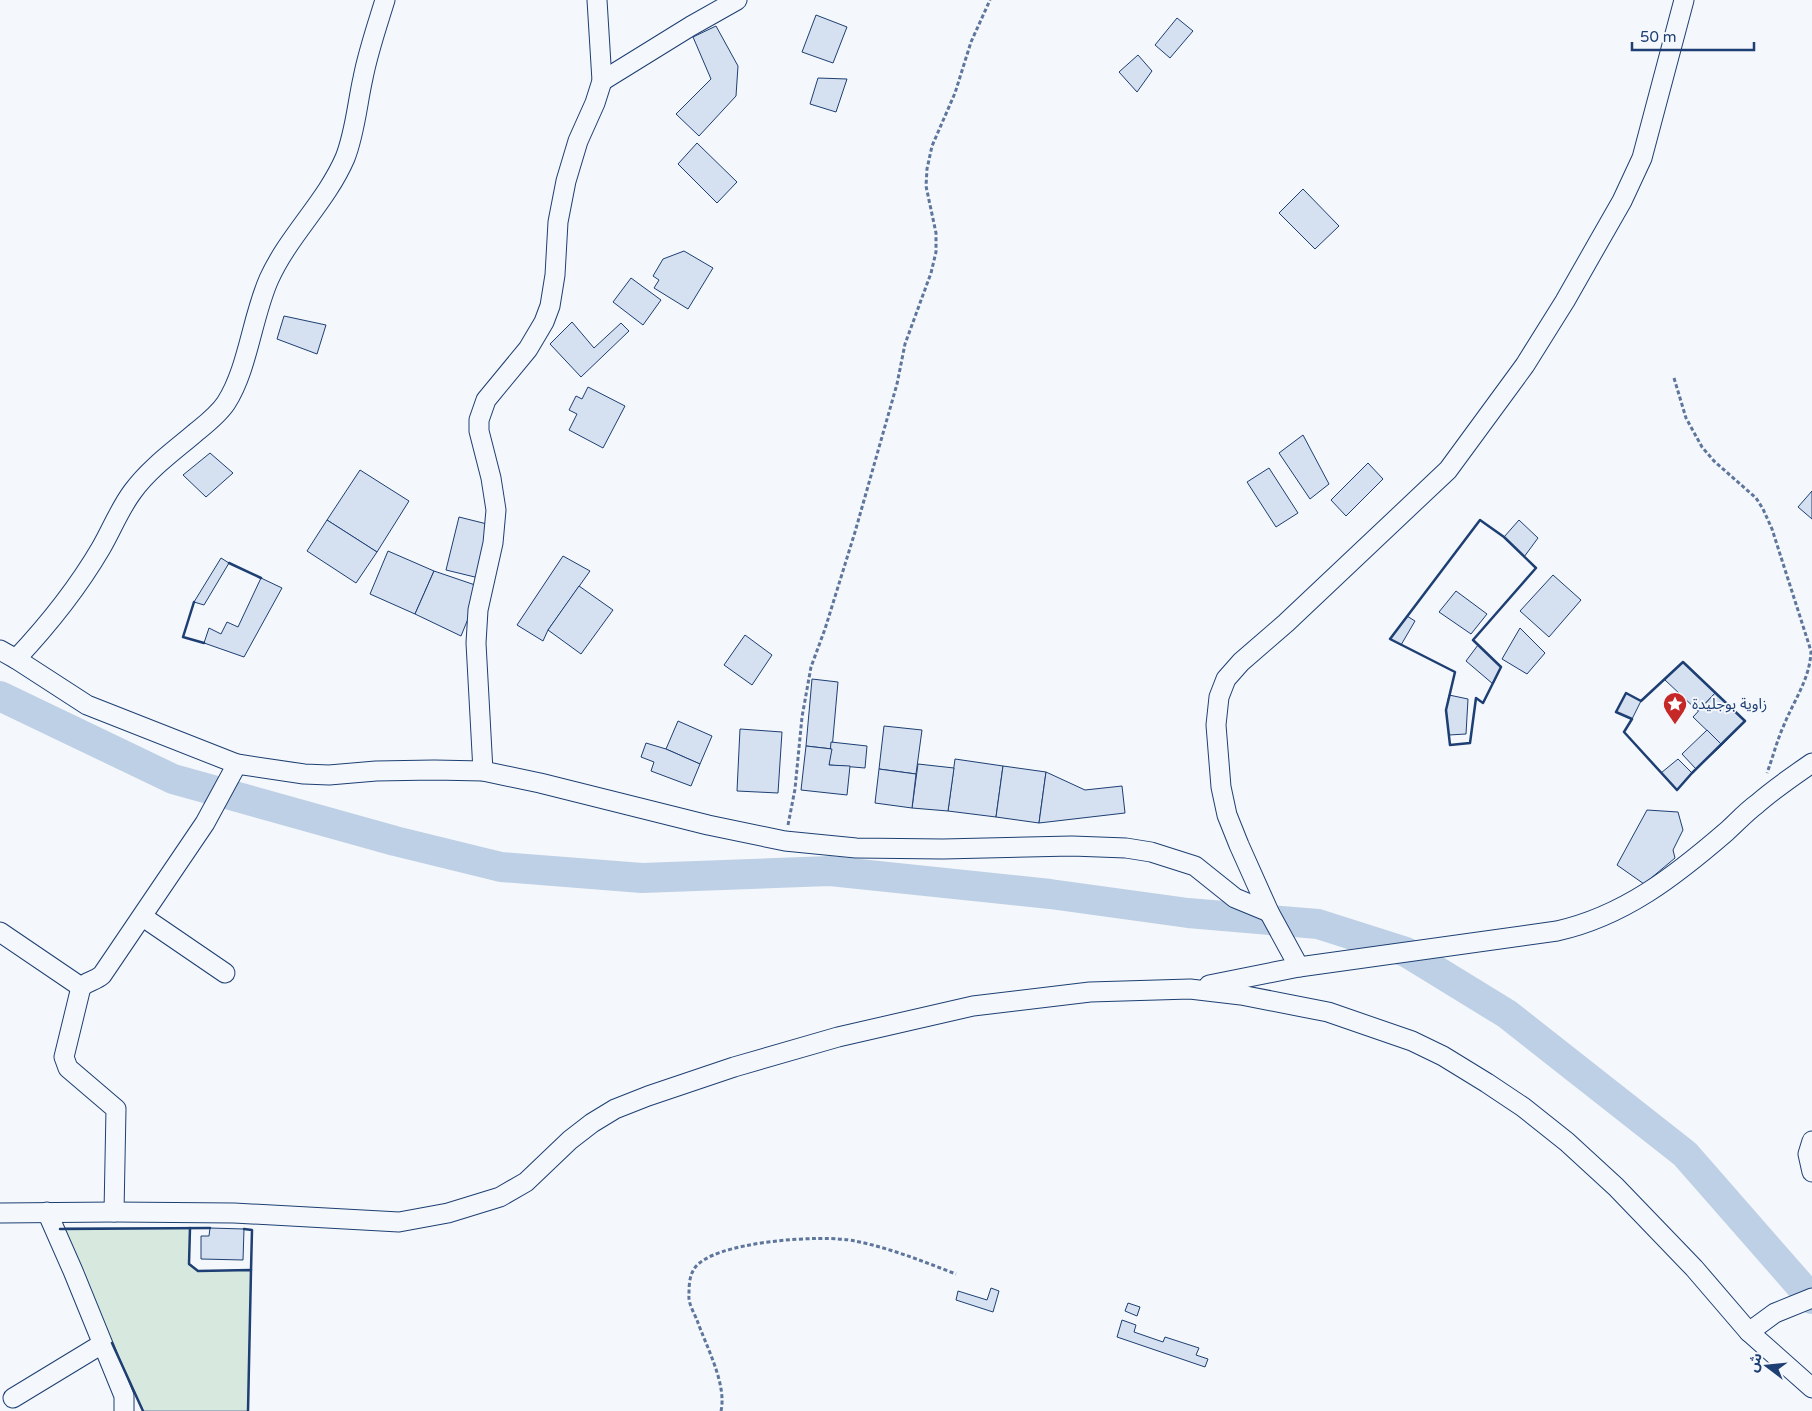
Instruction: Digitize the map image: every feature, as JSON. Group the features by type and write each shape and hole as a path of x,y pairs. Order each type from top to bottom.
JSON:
{"street":[{"path":"385,0 364,71 352,136 346,156 326,194 288,244 269,279 234,390 225,405 213,418 157,464 133,490 102,546 71,594 54,616 8,655 87,705 237,764 304,774 329,775 376,771 483,771 786,841 856,848 943,849 1072,846 1126,848 1151,852 1195,866 1236,898 1269,912"},
{"path":"483,771 476,626 493,543 496,510 491,478 479,431 479,420 486,400 528,349 544,322 550,306 555,275 558,222 566,181 578,140 602,81 597,0"},
{"path":"602,81 737,0"},
{"path":"1299,967 1269,912 1239,845 1228,815 1221,787 1216,725 1219,697 1226,679 1241,662 1286,623 1448,470 1525,365 1565,301 1622,201 1642,158 1684,0"},
{"path":"1190,989 1299,967 1556,931 1595,920 1616,912 1637,900 1671,876 1726,832 1756,804 1812,763"},
{"path":"114,1212 116,1109 68,1068 64,1057 81,987 88,982 96,981 102,975 143,917 205,823 237,764"},
{"path":"143,917 225,972"},
{"path":"0,932 81,987"},
{"path":"0,1213 234,1213 399,1222 448,1213 500,1197 526,1182 570,1140 592,1123 615,1109 734,1066 838,1037 973,1006 1090,992 1190,989 1241,995 1328,1012 1412,1041 1443,1056 1523,1107 1567,1142 1616,1187 1694,1268 1749,1332 1812,1388"},
{"path":"1812,1140 1808,1154 1812,1172"},
{"path":"47,1212 124,1396 124,1411"},
{"path":"1749,1332 1775,1314 1812,1298"},
{"path":"12,1398 102,1344"}],"path":[{"path":"786,841 795,789 802,717 810,667 825,629 856,532 897,384 905,344 931,273 936,252 936,233 926,186 927,169 932,146 955,93 971,42 990,0"},
{"path":"1674,378 1686,418 1702,447 1756,498 1763,509 1772,529 1812,651 1805,681 1784,724 1765,778"},
{"path":"721,1411 723,1403 720,1381 688,1298 689,1282 694,1268 706,1259 725,1251 754,1244 818,1237 852,1240 900,1252 956,1274"}],"shaded area":[{"path":"60,1228 190,1228 189,1263 198,1271 251,1270 248,1411 143,1411"}],"building":[{"path":"816,15 847,27 833,63 802,52"},
{"path":"1177,18 1193,31 1170,58 1155,45"},
{"path":"716,26 738,66 736,96 699,136 676,114 711,79 693,37"},
{"path":"1138,55 1152,71 1137,92 1119,72"},
{"path":"818,78 847,79 836,112 810,104"},
{"path":"697,143 737,182 717,203 678,164"},
{"path":"1303,189 1339,226 1315,249 1279,213"},
{"path":"684,251 713,268 688,309 654,288 659,280 653,276 663,259"},
{"path":"631,278 661,300 643,325 613,302"},
{"path":"284,316 326,325 317,354 277,339"},
{"path":"572,322 594,348 621,323 629,331 581,377 550,344"},
{"path":"588,387 625,406 603,448 569,430 577,414 569,410 576,396 582,399"},
{"path":"1303,435 1329,484 1310,499 1279,453"},
{"path":"210,453 233,473 206,497 183,475"},
{"path":"1368,463 1383,479 1346,516 1331,500"},
{"path":"1269,468 1298,513 1276,527 1247,482"},
{"path":"360,470 409,501 377,552 327,520"},
{"path":"1812,491 1812,519 1798,507"},
{"path":"459,517 495,526 483,579 446,570"},
{"path":"327,520 377,552 356,583 307,551"},
{"path":"1519,520 1538,538 1524,557 1504,537"},
{"path":"388,551 434,571 415,614 370,594"},
{"path":"563,556 590,571 548,630 543,641 517,625"},
{"path":"221,558 229,563 204,605 194,602"},
{"path":"434,571 481,587 461,636 415,614"},
{"path":"1553,575 1581,600 1549,637 1520,611"},
{"path":"261,578 282,588 244,657 204,643 209,628 221,634 227,622 238,627"},
{"path":"579,586 613,610 581,654 548,630"},
{"path":"1456,591 1487,614 1471,634 1439,612"},
{"path":"1407,616 1415,621 1401,645 1390,639"},
{"path":"1520,628 1545,653 1527,674 1502,659"},
{"path":"745,635 772,655 752,685 724,665"},
{"path":"1478,645 1501,667 1493,684 1466,661"},
{"path":"1683,662 1715,693 1698,711 1665,680"},
{"path":"812,679 838,682 832,749 806,746"},
{"path":"1626,693 1641,701 1632,719 1616,712"},
{"path":"1715,693 1745,721 1722,745 1693,717"},
{"path":"1449,695 1468,699 1466,734 1449,735 1446,710"},
{"path":"678,721 712,736 700,764 666,749"},
{"path":"884,726 922,730 916,774 879,769"},
{"path":"740,729 782,732 778,793 737,791"},
{"path":"1707,730 1722,745 1696,769 1682,754"},
{"path":"831,742 867,746 865,768 829,765"},
{"path":"646,743 666,749 700,764 691,786 651,771 654,762 641,757"},
{"path":"806,746 832,749 829,765 850,766 847,795 801,790"},
{"path":"955,759 1003,766 996,817 948,811"},
{"path":"1678,759 1692,773 1677,790 1661,773"},
{"path":"918,764 954,768 948,811 912,808"},
{"path":"1003,766 1046,772 1039,823 996,817"},
{"path":"879,769 916,774 912,808 875,803"},
{"path":"1046,772 1085,790 1122,786 1125,813 1039,823"},
{"path":"1647,810 1678,812 1683,830 1673,850 1675,858 1644,884 1617,865"},
{"path":"210,1228 244,1229 243,1260 201,1259 201,1236 209,1236"},
{"path":"991,1288 999,1291 993,1312 956,1300 958,1291 987,1300"},
{"path":"1128,1303 1140,1307 1137,1316 1125,1311"},
{"path":"1122,1320 1136,1325 1134,1332 1163,1342 1165,1337 1199,1348 1196,1355 1208,1359 1205,1367 1117,1337"}],"waterway":[{"path":"0,696 173,779 395,841 501,867 642,878 830,871 1050,894 1188,913 1318,924 1406,952 1507,1014 1685,1154 1812,1299"}],"wall":[{"path":"1480,520 1504,537 1536,568 1473,640 1501,667 1483,703 1476,698 1470,743 1450,745 1446,710 1455,672 1390,639 1480,520"},
{"path":"229,563 261,578"},
{"path":"194,602 183,637 204,643"},
{"path":"1683,662 1745,721 1677,790 1624,732 1632,719 1616,712 1626,693 1641,701 1683,662"},
{"path":"190,1228 189,1264 198,1271 251,1270 248,1411"},
{"path":"60,1229 210,1228"},
{"path":"244,1229 252,1230 251,1270"},
{"path":"112,1343 143,1411"}],"place":[{"name":"زاوية بوجليدة","path":"1675,725"}]}
